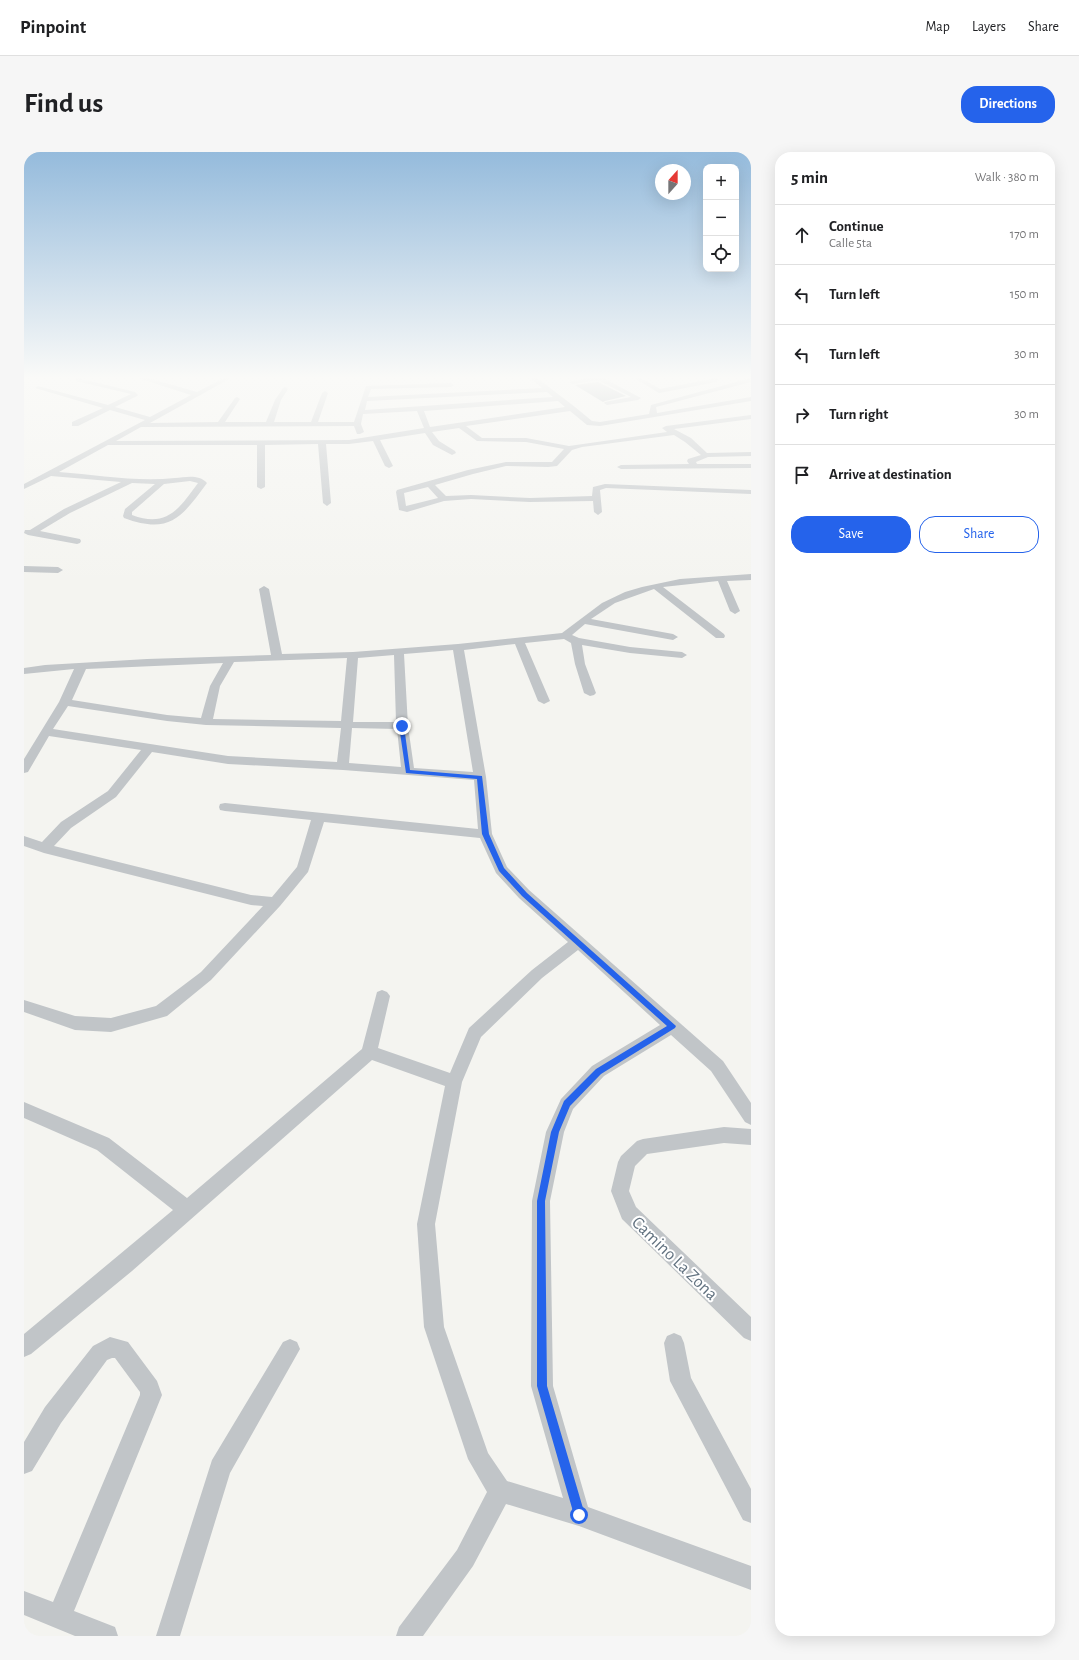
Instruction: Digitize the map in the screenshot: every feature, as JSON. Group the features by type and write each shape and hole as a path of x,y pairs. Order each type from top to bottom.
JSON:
{"street":[{"path":"24,487 97,447"},
{"path":"261,447 261,487"},
{"path":"322,447 327,503"},
{"path":"380,447 389,466"},
{"path":"443,447 452,453"},
{"path":"565,447 572,447"},
{"path":"696,447 705,455"},
{"path":"569,448 554,464 506,464 471,472 400,492 402,508 407,509 444,499 484,501 597,498"},
{"path":"695,467 692,461 704,457 705,455 751,454"},
{"path":"621,467 751,466"},
{"path":"49,473 131,481 162,482 190,479 199,480 203,483 178,515 166,519 149,521 127,516 128,511 162,482"},
{"path":"28,532 73,508 131,481"},
{"path":"431,484 431,486 444,499"},
{"path":"598,512 596,489 605,486 751,492"},
{"path":"28,532 76,541"},
{"path":"24,569 58,570"},
{"path":"721,578 735,611"},
{"path":"564,636 583,620 612,601 657,587 694,579 751,578"},
{"path":"657,587 720,636"},
{"path":"264,589 277,658"},
{"path":"583,620 673,637"},
{"path":"24,671 45,668 147,662 353,655 458,647 564,636 576,641 630,650 682,655"},
{"path":"519,640 544,701"},
{"path":"576,641 580,664 590,693"},
{"path":"458,647 480,778 486,834 501,870 524,894 717,1066 751,1117"},
{"path":"399,652 402,726 408,772"},
{"path":"343,766 353,655"},
{"path":"206,722 215,686 230,660"},
{"path":"24,769 65,702 81,667"},
{"path":"65,702 167,718 206,722 402,726"},
{"path":"46,732 228,760 343,766 480,778"},
{"path":"44,848 66,825 112,794 149,748"},
{"path":"225,807 486,834"},
{"path":"24,1006 75,1023 111,1025 161,1011 206,976 275,902 303,869 318,816"},
{"path":"24,841 44,848 251,900 275,902"},
{"path":"578,942 537,974 475,1033 454,1082 426,1224 434,1327 479,1459 500,1491 523,1496 579,1515 751,1578"},
{"path":"24,1347 125,1264 369,1052 382,996"},
{"path":"579,1515 542,1386 541,1201 555,1132 567,1104 598,1071 672,1026"},
{"path":"369,1052 454,1082"},
{"path":"24,1110 103,1144 188,1210"},
{"name":"Camino La Zona","path":"751,1137 724,1135 643,1147 627,1162 620,1191 629,1213 751,1331"},
{"path":"674,1343 681,1381 751,1512"},
{"path":"24,1463 53,1415 100,1353 110,1347 121,1349 150,1388 151,1395 59,1617"},
{"path":"168,1636 220,1468 290,1349"},
{"path":"408,1636 465,1558 500,1491"},
{"path":"24,1603 106,1636"}],"route":[{"path":"402,726 408,772 480,778 486,834 501,870 524,894 672,1026 598,1071 567,1104 555,1132 541,1201 542,1386 579,1515"}]}
